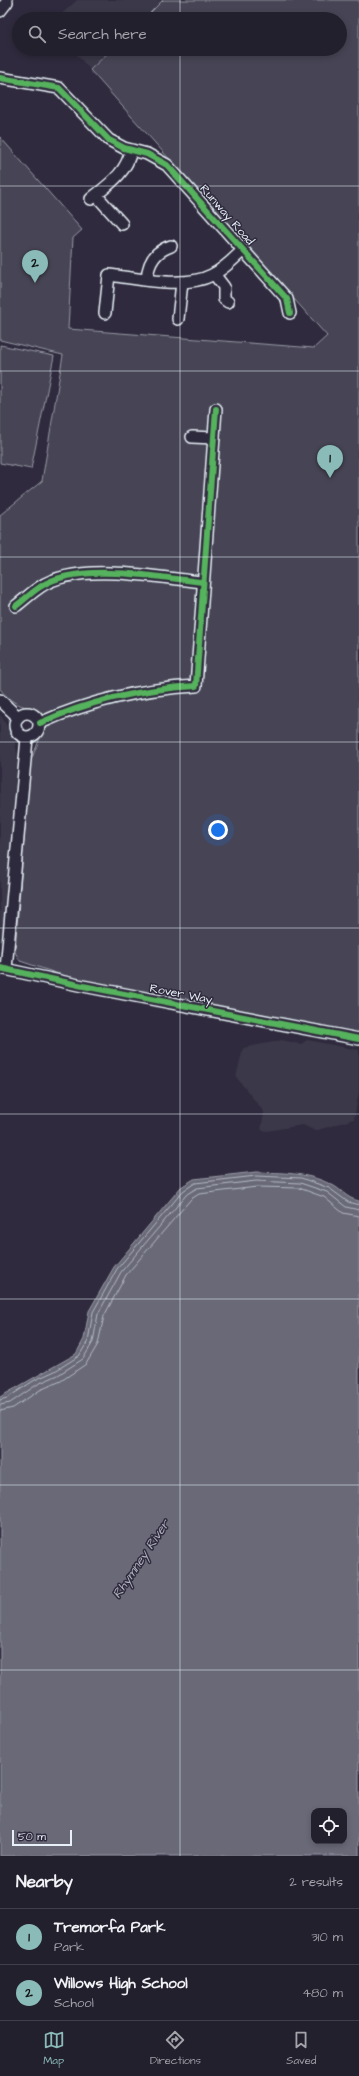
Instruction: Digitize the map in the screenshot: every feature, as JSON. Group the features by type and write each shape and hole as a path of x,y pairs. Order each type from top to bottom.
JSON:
{"street":[{"name":"Runway Road","path":"0,78 59,88 102,135 115,144 147,154 167,164 287,299 290,313"},
{"path":"122,224 94,197 123,171 131,150"},
{"path":"147,279 152,260 165,248 171,246"},
{"path":"105,313 109,275 182,282 195,281 214,274 243,250"},
{"path":"214,274 224,287 224,299 228,302"},
{"path":"178,319 182,282"},
{"path":"40,723 32,714 24,713 18,717 15,722 16,731 27,738 36,734 40,723 63,713 123,695 168,688 196,686 216,409"},
{"path":"192,437 214,438"},
{"path":"16,606 41,586 67,575 99,572 203,582"},
{"path":"0,700 18,717"},
{"path":"3,968 27,738"},
{"name":"Rover Way","path":"3,968 108,991 359,1039"}],"shaded area":[{"path":"77,0 163,0 151,12 64,12"},
{"path":"163,0 359,0 359,1035 77,980 20,961 15,952 30,763 45,725 43,718 37,711 19,705 0,689 0,515 42,481 63,355 0,340 0,137 82,230 73,238 68,329 314,348 327,336 90,70 105,56 347,56 347,12 151,12"},
{"path":"78,56 105,56 90,70"},
{"path":"0,345 54,356 31,469 0,463"},
{"path":"0,714 14,738 18,758 2,948 0,950"},
{"path":"282,1040 301,1044 307,1040 359,1050 359,1092 354,1119 315,1131 303,1125 267,1131 261,1130 264,1112 236,1077 243,1048"}],"water":[{"name":"Rhymney River","path":"256,1172 285,1173 303,1175 321,1180 334,1186 350,1198 359,1201 359,1856 0,1856 0,1397 76,1354 84,1339 89,1311 114,1267 181,1187 194,1179"}],"cycle path":[{"path":"0,78 59,88 109,140 124,148 147,154 167,165 287,299 290,313"},
{"path":"40,723 77,708 116,697 156,690 196,686 216,409"},
{"path":"16,606 40,587 56,579 75,575 119,573 203,582"},
{"path":"0,968 83,986 359,1039"}],"place":[{"name":"Willows High School","path":"35,283"},
{"name":"Tremorfa Park","path":"330,478"}]}
